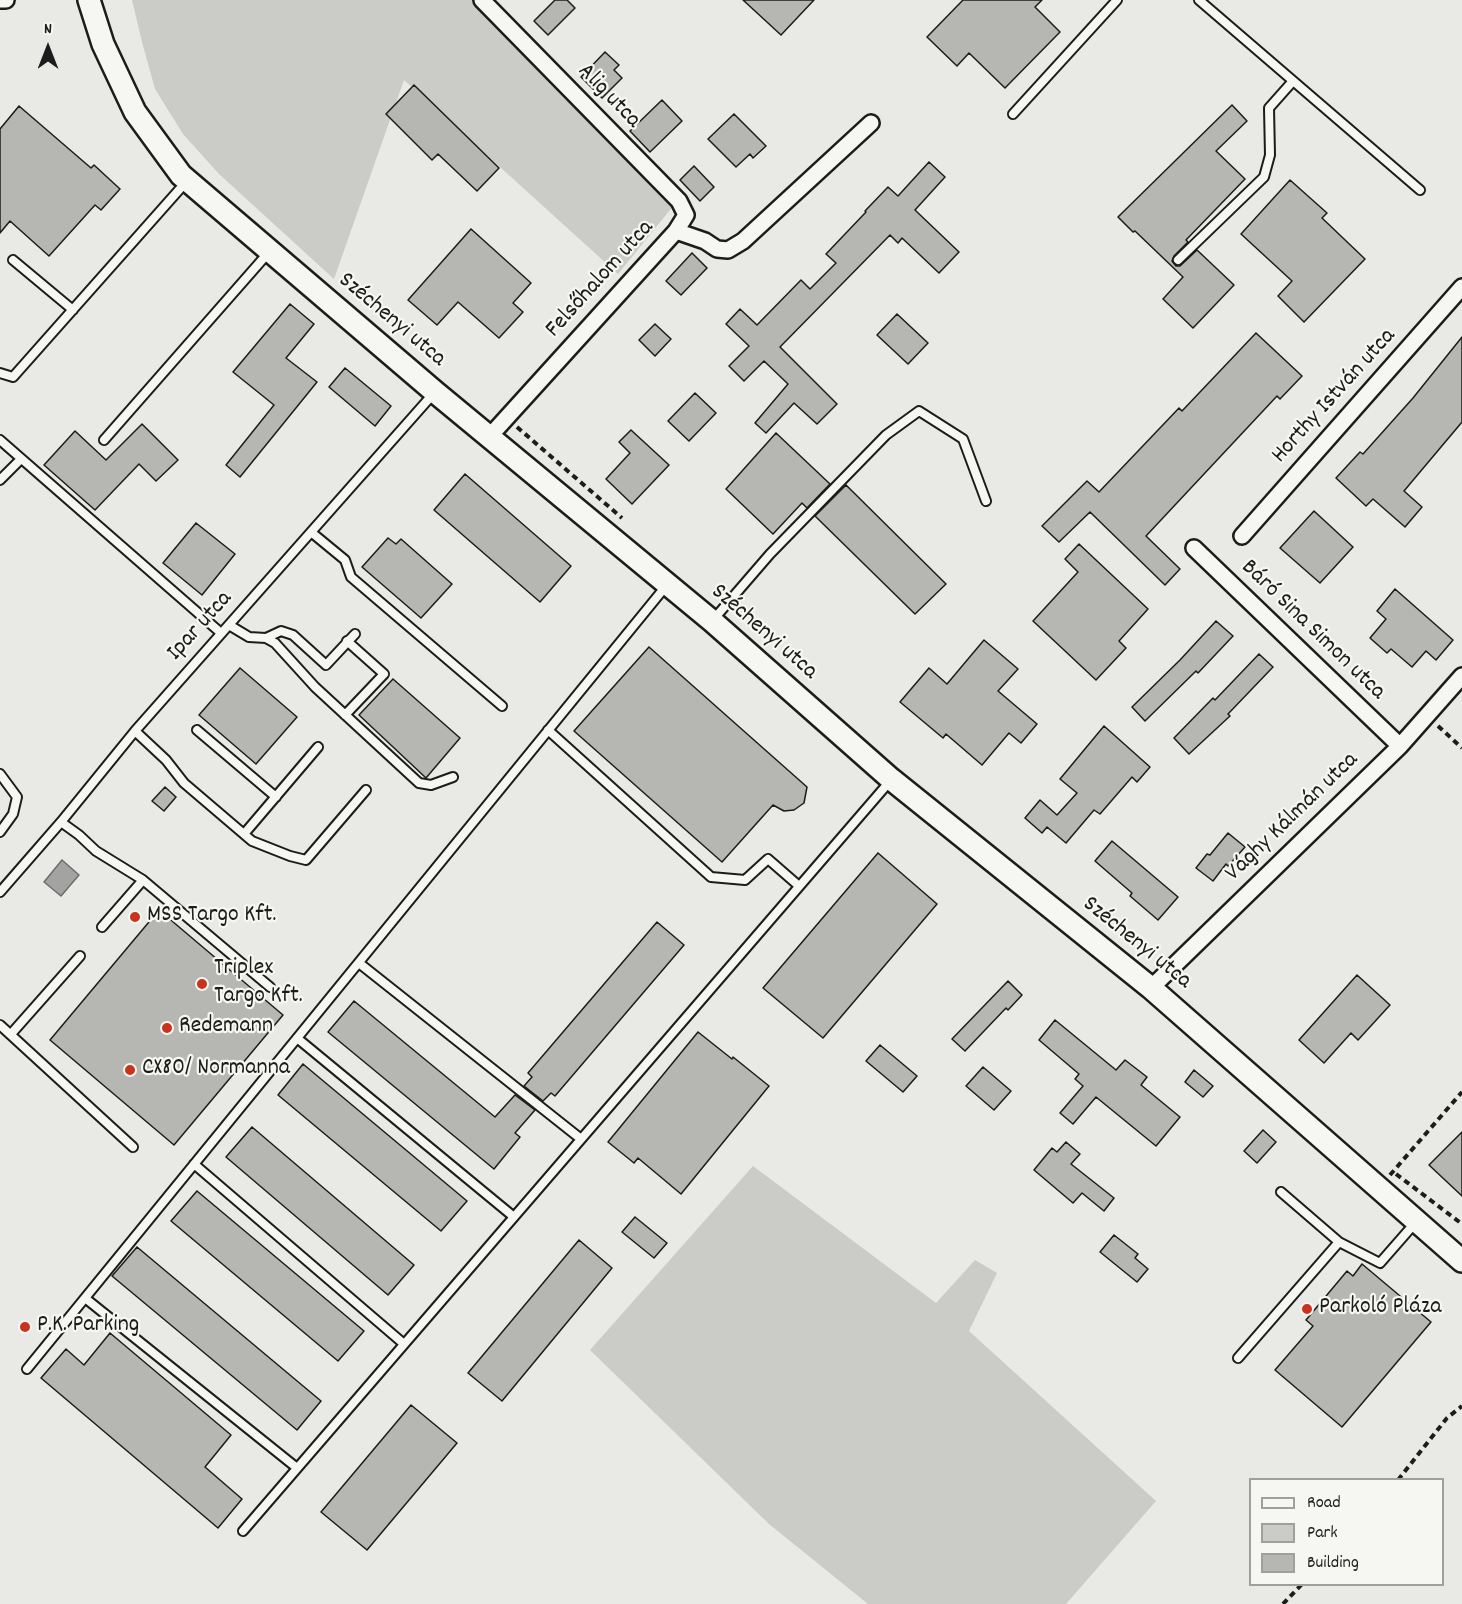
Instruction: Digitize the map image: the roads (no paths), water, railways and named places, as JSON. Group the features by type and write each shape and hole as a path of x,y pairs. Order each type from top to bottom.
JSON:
{"street":[{"path":"0,0 6,0"},
{"name":"Széchenyi utca","path":"89,0 103,44 135,112 181,175 435,392 712,621 891,779 1151,988 1462,1261"},
{"name":"Alig utca","path":"482,0 679,201 686,215 676,231"},
{"name":"Felsőhalom utca","path":"490,436 676,231 705,241 717,249 728,250 743,241 872,123"},
{"name":"Horthy István utca","path":"1242,536 1462,287"},
{"name":"Báró Sina Simon utca","path":"1194,548 1400,746"},
{"name":"Vághy Kálmán utca","path":"1151,988 1400,746 1462,676"}],"lane":[{"path":"1013,114 1117,0"},
{"path":"1199,0 1420,190"},
{"path":"1178,260 1264,177 1270,155 1269,108 1293,81"},
{"path":"0,373 13,377 188,180"},
{"path":"104,440 270,251"},
{"path":"13,260 72,310"},
{"name":"Ipar utca","path":"0,892 61,822 135,730 435,392"},
{"path":"712,621 770,554 886,435 919,411 963,439 986,501"},
{"path":"0,440 221,633"},
{"path":"0,480 21,459"},
{"path":"311,532 345,560 351,577 502,706"},
{"path":"27,1369 667,585"},
{"path":"229,625 249,637 266,638 275,643 315,687 419,783 431,785 453,777"},
{"path":"266,638 281,631 293,635 326,664 355,634"},
{"path":"345,715 384,674 347,641"},
{"path":"135,730 166,760 184,783 252,841 290,856 306,860 366,790"},
{"path":"197,730 276,797"},
{"path":"548,730 711,877 745,880 768,859 799,886"},
{"path":"244,834 318,747"},
{"path":"0,774 17,797 13,814 0,832"},
{"path":"243,1531 891,779"},
{"path":"61,822 96,851 143,880 270,987"},
{"path":"102,927 143,880"},
{"path":"11,1034 80,956"},
{"path":"359,963 580,1139"},
{"path":"0,1025 133,1147"},
{"path":"297,1038 514,1217"},
{"path":"194,1164 404,1344"},
{"path":"1281,1192 1339,1242 1380,1263 1416,1222"},
{"path":"1238,1358 1339,1242"},
{"path":"85,1298 297,1468"}],"place":[{"name":"MSS Targo Kft.","path":"135,917"},
{"name":"Triplex Targo Kft.","path":"202,984"},
{"name":"Redemann","path":"167,1028"},
{"name":"CX80/ Normanna","path":"130,1070"},
{"name":"Parkoló Pláza","path":"1307,1309"},
{"name":"P.K. Parking","path":"25,1327"}]}
